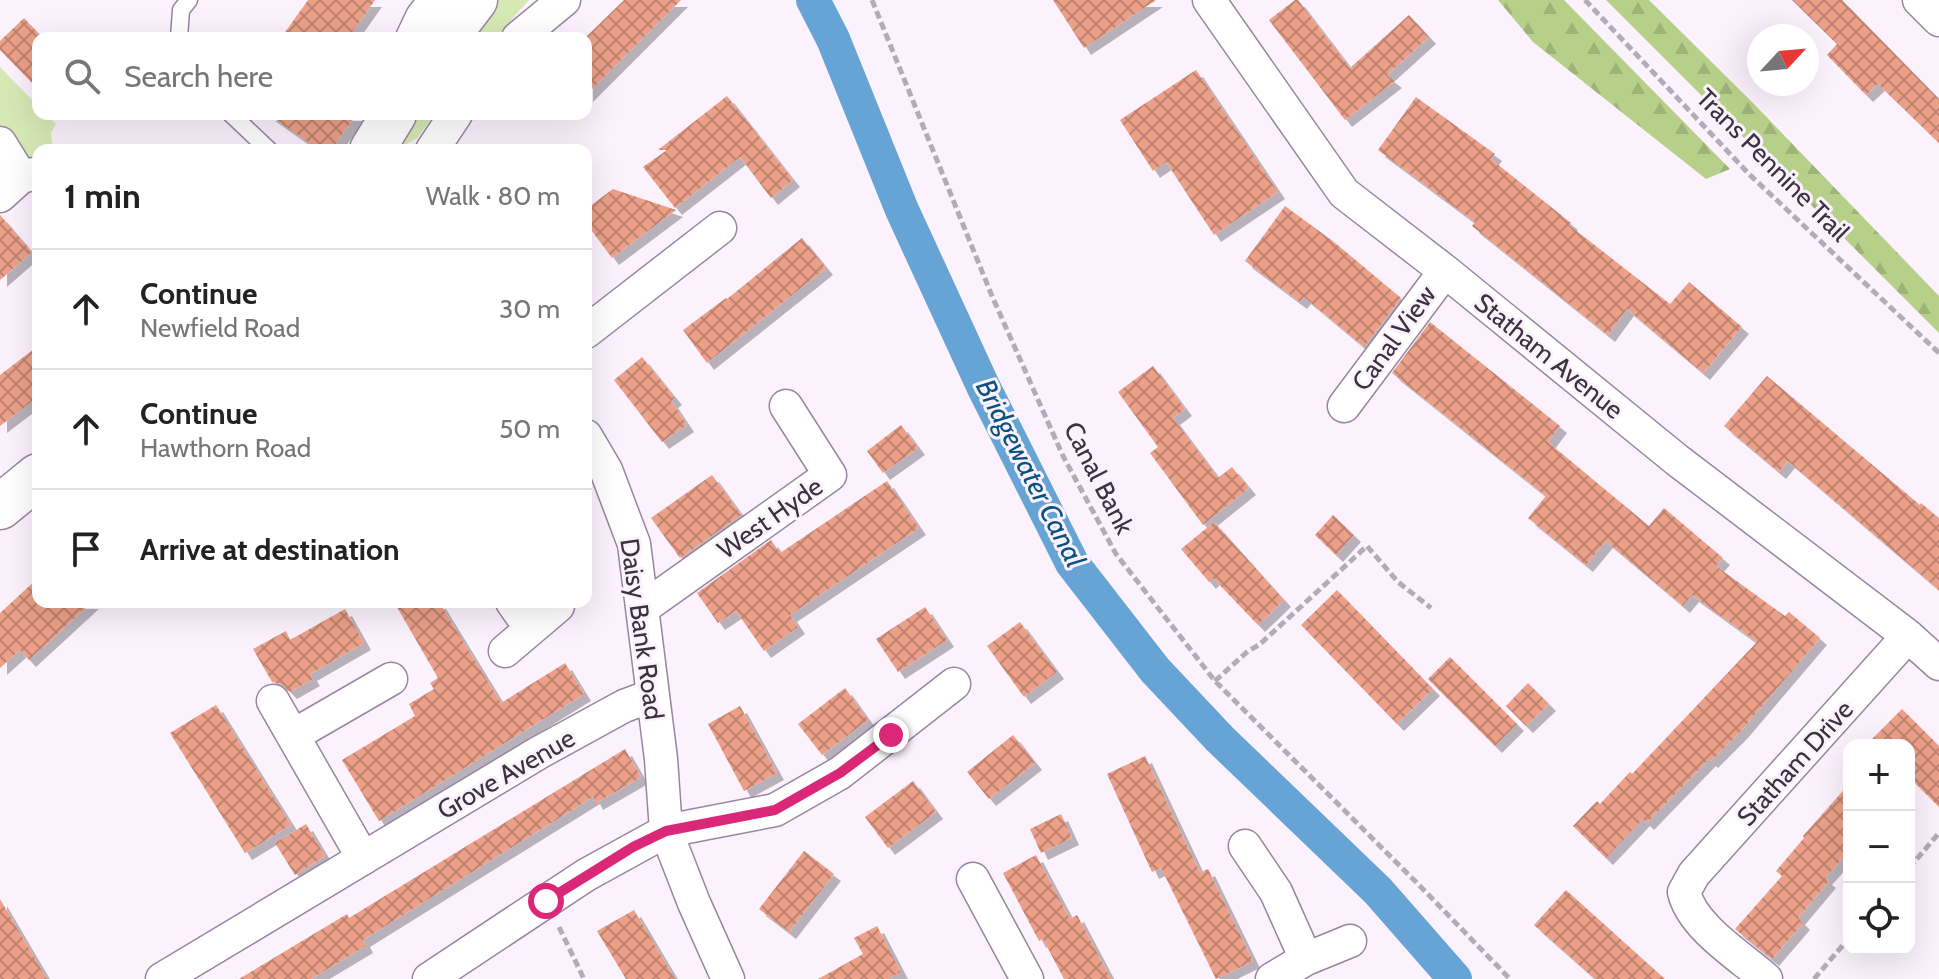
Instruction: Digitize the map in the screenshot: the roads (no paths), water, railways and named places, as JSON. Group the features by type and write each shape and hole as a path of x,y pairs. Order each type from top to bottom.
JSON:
{"street":[{"path":"415,32 435,0"},
{"path":"451,32 475,0"},
{"path":"525,32 564,0"},
{"name":"Statham Avenue","path":"1209,0 1344,193 1677,460 1908,636 1939,664"},
{"path":"1919,0 1939,20"},
{"path":"376,144 390,120"},
{"path":"436,144 452,120"},
{"path":"0,143 20,182"},
{"path":"592,327 720,228"},
{"name":"Canal View","path":"1344,406 1445,271"},
{"name":"West Hyde","path":"643,608 830,475 786,406"},
{"name":"Daisy Bank Road","path":"592,446 606,470 634,544 661,759 666,831 728,979"},
{"path":"0,507 32,481"},
{"path":"516,608 531,629"},
{"path":"505,651 556,608"},
{"name":"Statham Drive","path":"1766,979 1697,920 1677,888 1694,874 1908,636"},
{"path":"294,735 391,679"},
{"path":"429,979 633,847 666,831 775,810 840,773 954,684"},
{"name":"Grove Avenue","path":"162,979 540,752 624,706 651,696"},
{"path":"273,701 363,858"},
{"path":"1245,846 1276,892 1306,959"},
{"path":"973,879 1027,979"},
{"path":"1272,979 1306,959 1350,941"}],"lane":[{"path":"179,32 181,10 189,0"},
{"path":"237,120 263,144"}],"waterway":[{"name":"Bridgewater Canal","path":"813,0 833,39 902,210 983,386 1072,563 1155,670 1220,739 1378,891 1455,979"}]}
